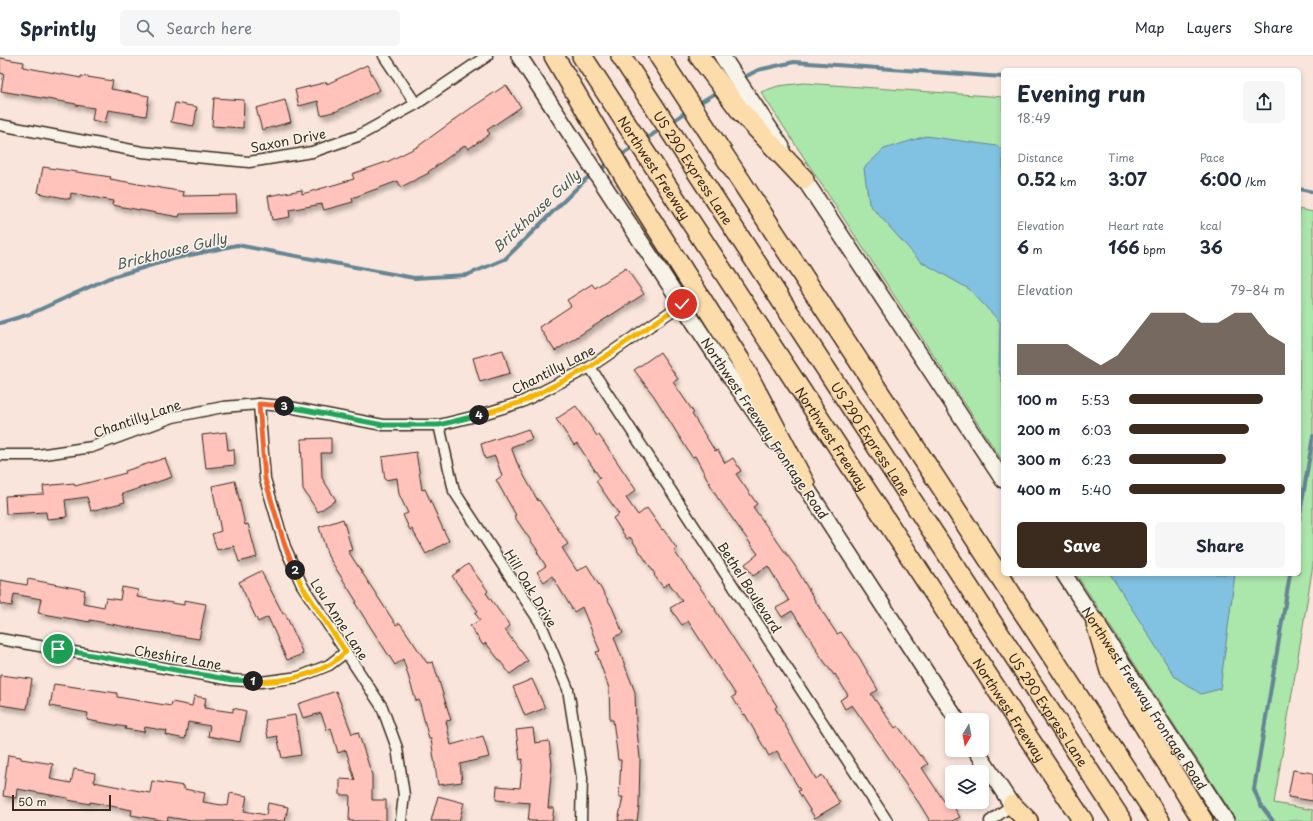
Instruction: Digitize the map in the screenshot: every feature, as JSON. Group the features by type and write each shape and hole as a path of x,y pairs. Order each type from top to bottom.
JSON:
{"highway":[{"path":"554,56 630,186 740,360 805,484"},
{"name":"Northwest Freeway","path":"582,56 1083,821"},
{"name":"US 290 Express Lane","path":"621,56 1122,821"},
{"path":"659,56 1160,821"},
{"path":"702,59 748,109 804,178"},
{"path":"1096,623 1110,671 1203,821"},
{"path":"1012,805 1028,821"}],"main road":[{"name":"Northwest Freeway Frontage Road","path":"519,56 724,368 805,484 952,713"},
{"path":"722,56 748,109"},
{"path":"804,178 1001,477"},
{"name":"Northwest Freeway Frontage Road","path":"1065,576 1226,821"},
{"path":"981,757 1022,821"}],"street":[{"path":"384,56 416,104"},
{"name":"Saxon Drive","path":"0,125 142,152 249,162 312,152 358,136 416,104 488,56"},
{"name":"Chantilly Lane","path":"0,455 38,455 92,447 173,417 223,407 259,404 284,406 383,425 439,425 480,415 522,402 590,367 682,304"},
{"name":"Bethel Boulevard","path":"590,367 887,821"},
{"name":"Lou Anne Lane","path":"259,404 265,479 285,546 302,586 382,707 397,748 404,795 401,821"},
{"name":"Hill Oak Drive","path":"439,425 454,491 540,622 568,688 582,777 581,821"},
{"name":"Cheshire Lane","path":"0,639 232,680 261,682 299,677 329,665 346,652"},
{"path":"990,821 1012,805"}],"green space":[{"path":"804,83 1001,97 1001,459 761,92 778,86"},
{"path":"1301,209 1313,212 1313,565 1274,803 1313,810 1313,821 1237,821 1077,576 1301,576"}],"water":[{"path":"926,136 997,146 1001,149 1001,378 999,371 1000,322 969,289 920,261 869,204 864,168 884,149"},
{"path":"1111,576 1235,576 1220,689 1201,694 1175,677"}],"building":[{"path":"0,58 24,62 23,67 81,78 81,76 113,81 111,89 149,96 146,116 108,110 105,123 92,120 94,108 1,91 4,74 0,73"},
{"path":"367,65 380,90 337,111 321,115 318,101 299,106 295,90 327,82 327,84"},
{"path":"506,85 521,107 487,130 490,134 468,149 465,145 428,172 429,173 401,187 398,181 352,198 353,202 324,210 322,204 289,210 290,217 272,220 268,196 302,190 302,194 354,179 352,174 389,161 417,147"},
{"path":"214,98 244,100 243,128 212,126"},
{"path":"285,100 291,122 262,130 256,108"},
{"path":"175,103 197,107 194,126 171,122"},
{"path":"43,167 111,177 110,179 184,192 183,196 236,195 237,213 180,214 179,217 112,205 113,201 71,193 70,199 38,193"},
{"path":"626,268 644,294 555,351 539,327 571,306 567,300 592,284 595,288"},
{"path":"503,350 510,373 480,382 473,358"},
{"path":"660,352 678,379 673,382 694,413 692,414 715,451 718,450 725,463 733,458 741,471 736,474 757,504 753,507 795,566 837,634 841,632 859,657 878,690 871,694 895,728 898,726 920,756 921,755 928,764 922,768 945,802 945,809 955,809 960,817 952,821 930,821 897,772 898,771 852,705 845,709 840,700 848,695 835,674 834,675 816,650 817,649 792,611 782,617 776,608 789,601 768,566 753,576 745,564 758,554 717,497 695,456 692,457 654,396 634,370"},
{"path":"576,406 597,436 599,435 636,490 626,498 638,515 647,508 662,530 663,529 677,549 674,551 716,610 777,706 775,708 816,779 822,775 840,803 815,818 798,791 800,790 777,751 769,756 745,714 744,715 732,697 736,695 688,621 682,625 670,608 682,601 669,583 663,587 630,537 627,539 613,518 619,514 596,481 600,478 577,443 574,445 556,419"},
{"path":"528,429 532,439 511,447 517,463 538,501 539,500 568,544 562,548 577,571 587,565 612,607 623,633 614,637 635,692 636,723 640,758 639,806 637,821 618,821 623,797 619,797 621,760 618,760 613,720 610,720 609,688 596,652 600,651 582,607 574,612 552,576 544,582 537,572 546,566 537,552 538,551 514,516 516,515 496,480 502,476 495,456 485,459 481,444"},
{"path":"226,432 228,450 234,449 235,465 206,468 202,435"},
{"path":"331,438 331,453 321,453 322,478 336,500 318,512 303,489 301,439"},
{"path":"416,452 422,490 425,489 449,541 426,554 412,529 410,530 403,515 408,513 399,494 397,478 385,480 382,457"},
{"path":"165,458 172,477 122,494 125,502 91,511 87,497 65,500 67,517 47,519 46,512 6,514 5,496 44,494 43,486 74,483 75,486 126,473 125,471"},
{"path":"235,481 245,525 248,524 257,557 239,562 234,546 217,550 212,534 221,531 212,486"},
{"path":"343,519 352,550 348,551 396,625 400,623 427,663 433,662 451,720 446,721 451,745 483,736 489,757 460,764 462,782 438,785 431,739 429,739 419,700 416,701 403,659 395,665 355,603 357,602 328,556 319,527"},
{"path":"468,564 488,591 486,593 510,626 505,630 528,661 510,674 486,643 483,645 470,626 480,620 475,613 478,611 452,576"},
{"path":"261,571 283,614 285,613 303,654 287,660 268,617 258,622 239,582"},
{"path":"28,579 85,590 83,603 104,607 106,598 120,600 122,587 138,590 137,597 184,605 184,600 206,604 199,639 90,620 90,622 38,613 41,599 14,594 12,606 0,604 0,580 27,585"},
{"path":"0,675 32,679 27,709 0,705"},
{"path":"532,679 545,708 525,716 513,687"},
{"path":"54,684 117,693 117,697 171,706 172,702 192,706 194,696 206,698 204,708 233,712 233,708 246,711 240,742 208,736 210,726 188,722 185,739 166,735 167,731 145,727 144,732 87,720 88,713 50,706"},
{"path":"336,691 352,734 358,732 372,775 372,800 386,800 386,821 349,821 350,795 340,795 340,779 355,780 346,750 338,753 331,728 327,730 321,713 303,718 298,704"},
{"path":"295,715 301,755 282,758 277,736 268,738 265,720"},
{"path":"533,728 535,743 549,741 552,764 548,808 554,808 552,821 528,821 530,803 496,800 497,786 520,788 523,759 520,760 516,730"},
{"path":"8,755 21,757 21,759 53,764 50,779 71,783 74,769 95,773 94,782 150,793 152,781 184,786 184,789 205,793 203,802 228,806 230,793 247,796 244,811 266,815 268,803 288,807 285,821 193,821 168,817 167,821 131,815 132,810 90,802 90,804 68,800 68,798 17,789 16,798 3,796"},
{"path":"1293,770 1313,773 1313,801 1288,797"},
{"path":"438,796 464,803 459,821 431,821"}],"waterway":[{"name":"Brickhouse Gully","path":"741,79 758,70 794,62 1001,77"},
{"name":"Brickhouse Gully","path":"696,105 719,91"},
{"name":"Brickhouse Gully","path":"670,123 689,110"},
{"name":"Brickhouse Gully","path":"643,141 662,128"},
{"name":"Brickhouse Gully","path":"618,157 636,146"},
{"name":"Brickhouse Gully","path":"598,171 611,162"},
{"name":"Brickhouse Gully","path":"0,323 30,314 109,278 172,259 237,245 414,278 467,275 505,259 592,174"},
{"name":"Brickhouse Gully","path":"1301,189 1313,192"},
{"path":"1301,508 1313,436"},
{"path":"1273,821 1260,804 1254,789 1290,576"}],"route":[{"path":"58,649 232,680 261,682 299,677 329,665 346,652 302,586 285,546 265,479 259,404 284,406 383,425 439,425 480,415 522,402 590,367 682,304"}]}
